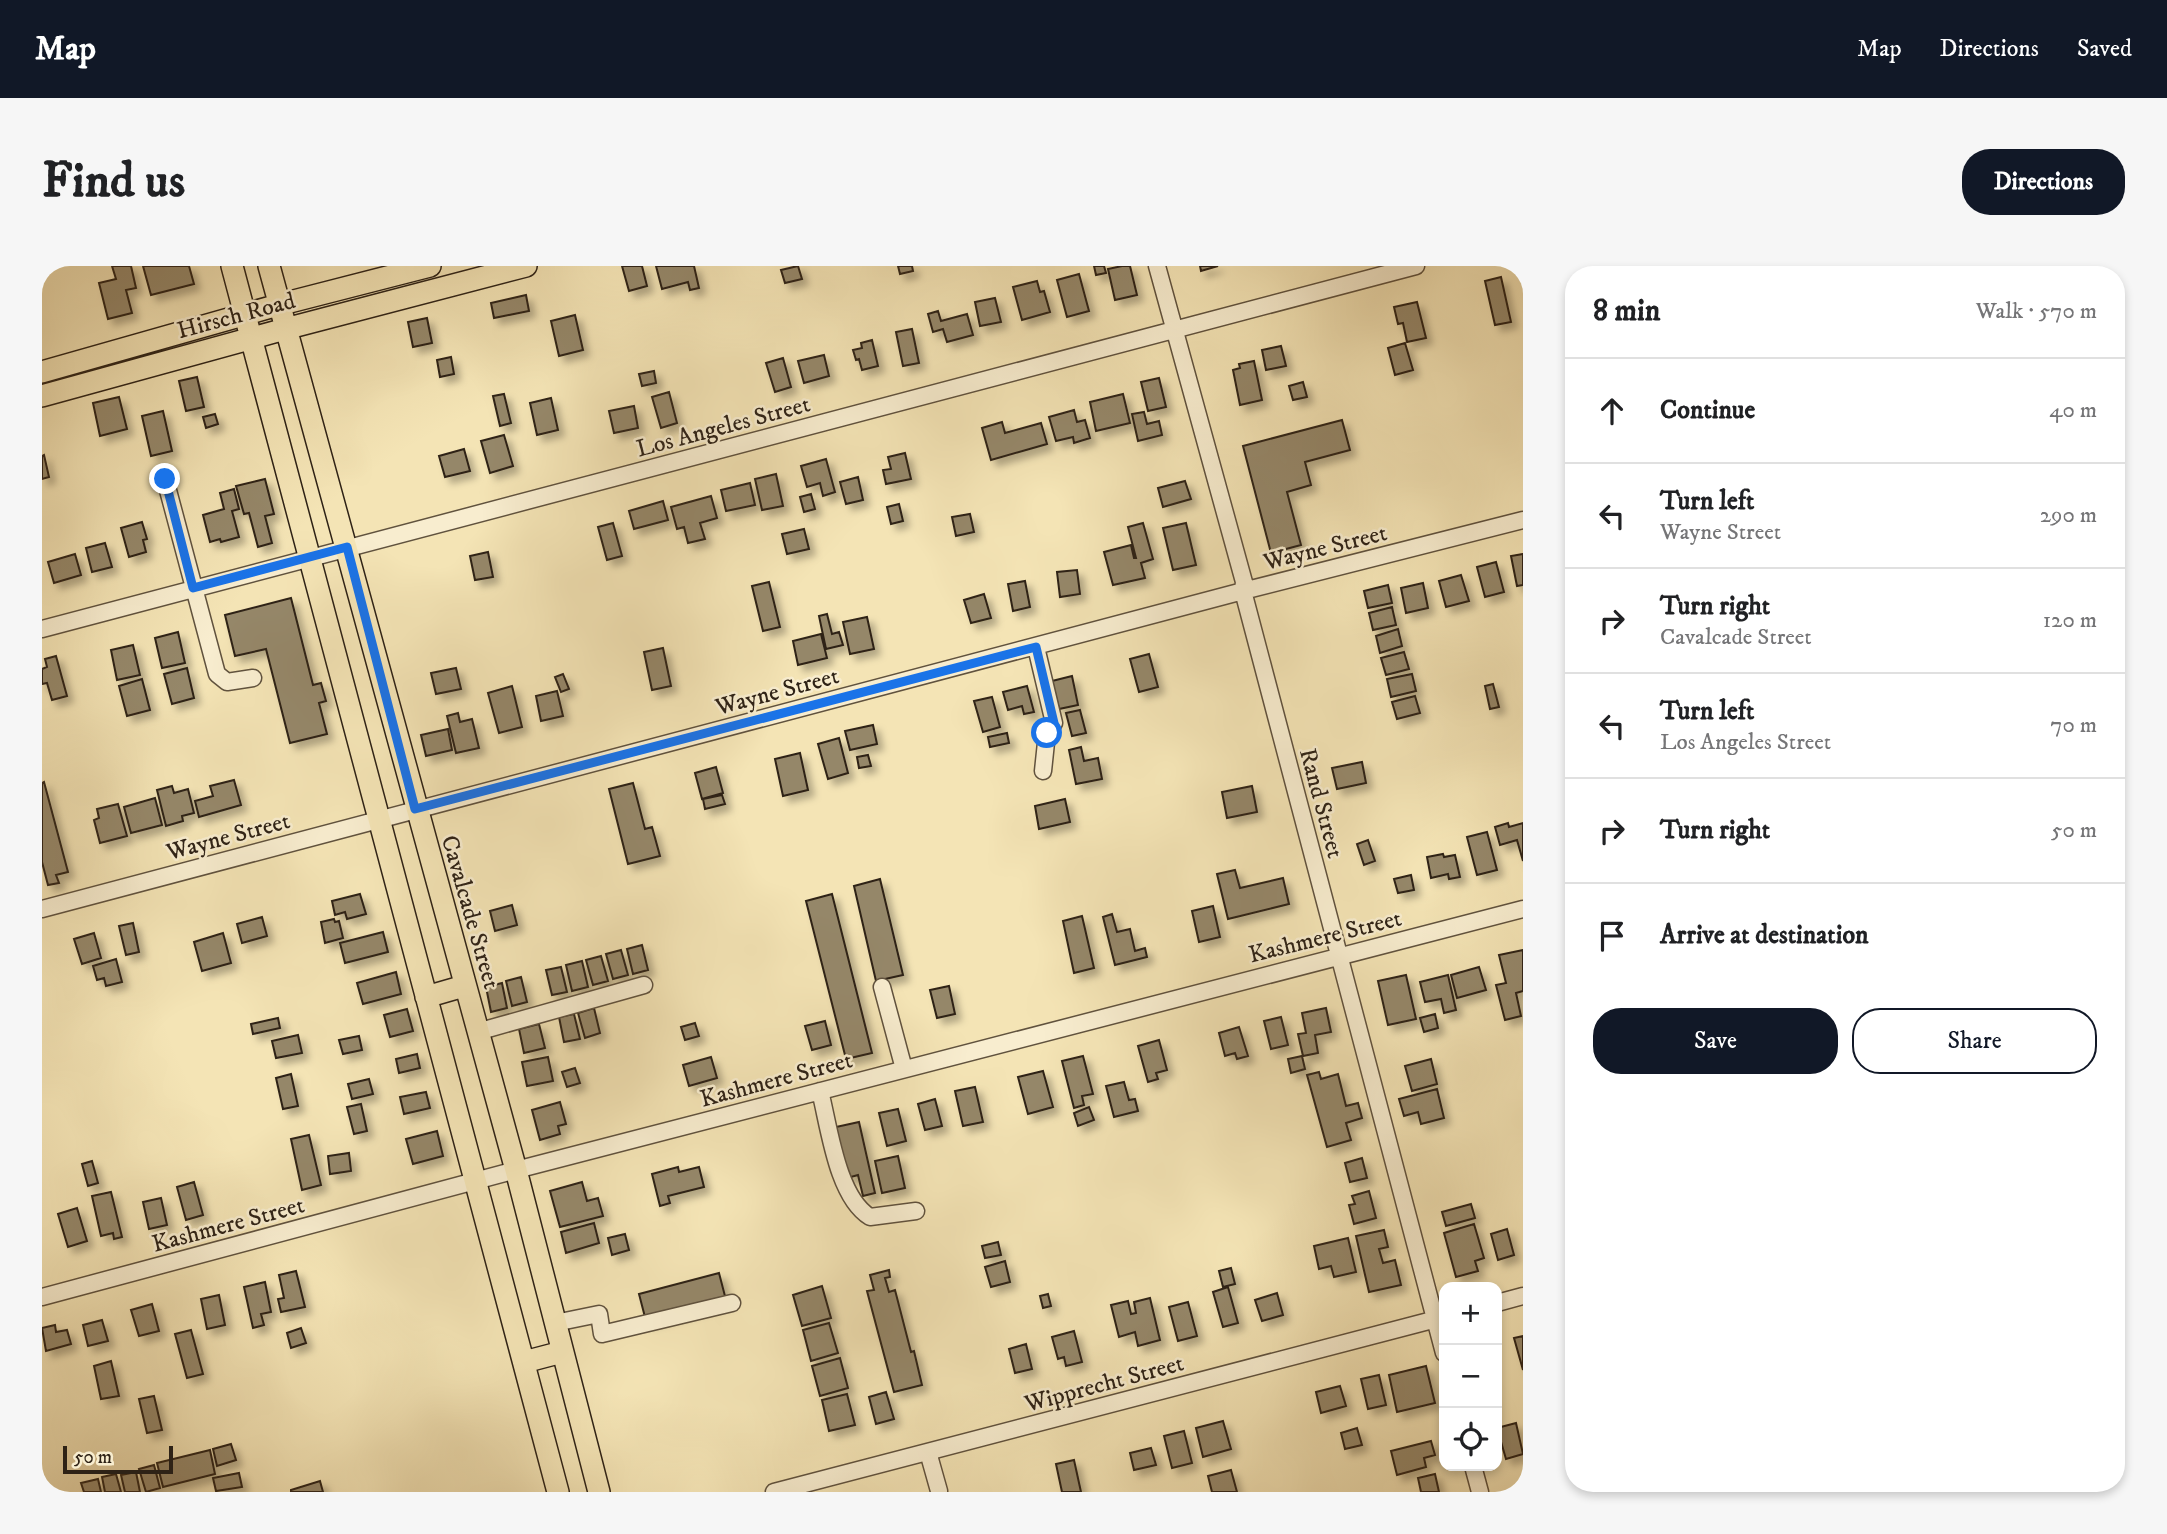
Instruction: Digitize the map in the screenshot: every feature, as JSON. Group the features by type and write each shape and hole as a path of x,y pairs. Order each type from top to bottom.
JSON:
{"main road":[{"path":"232,266 558,1492"},
{"name":"Cavalcade Street","path":"269,266 347,547 415,809 516,1170 599,1492"},
{"name":"Hirsch Road","path":"42,372 278,305 430,266"},
{"name":"Hirsch Road","path":"42,396 285,328 526,266"},
{"path":"426,997 464,986"},
{"path":"524,1362 562,1352"}],"street":[{"name":"Rand Street","path":"1157,266 1244,582 1243,591 1339,957 1439,1314"},
{"name":"Los Angeles Street","path":"42,629 310,556 1416,266"},
{"path":"165,479 217,674 227,682 253,678"},
{"name":"Wayne Street","path":"42,909 1243,591 1523,520"},
{"path":"1036,647 1054,723 1047,733 1043,771"},
{"name":"Kashmere Street","path":"42,1297 516,1170 1523,909"},
{"path":"477,1032 644,985"},
{"path":"882,987 904,1069"},
{"path":"820,1091 844,1181 855,1205 870,1217 916,1211"},
{"path":"1502,1302 1523,1296"},
{"path":"555,1323 599,1314 602,1334 732,1303"},
{"name":"Wipprecht Street","path":"774,1492 1439,1318"},
{"path":"928,1452 939,1491"},
{"path":"1475,1471 1480,1492"}],"building":[{"path":"112,266 131,266 136,288 126,290 132,313 108,319 99,283 116,279"},
{"path":"143,266 189,266 194,284 151,295"},
{"path":"622,266 642,266 647,286 629,291"},
{"path":"656,266 694,266 699,288 690,290 688,282 662,289"},
{"path":"798,266 802,279 785,283 781,270"},
{"path":"898,266 912,266 913,271 900,274"},
{"path":"1094,266 1104,266 1106,273 1096,275"},
{"path":"1130,266 1137,295 1115,300 1108,269"},
{"path":"1200,266 1218,266 1201,271"},
{"path":"1079,274 1089,311 1067,317 1057,280"},
{"path":"1501,277 1511,322 1495,325 1485,281"},
{"path":"1037,281 1040,292 1044,291 1050,312 1022,320 1013,287"},
{"path":"526,295 529,311 494,318 491,303"},
{"path":"995,298 1001,322 980,326 975,302"},
{"path":"1417,302 1426,338 1407,342 1403,323 1398,324 1394,307"},
{"path":"938,311 941,321 967,314 973,335 947,342 943,329 933,332 928,314"},
{"path":"575,315 583,350 559,356 551,321"},
{"path":"427,318 432,343 413,347 408,322"},
{"path":"912,329 919,363 903,366 896,332"},
{"path":"872,340 878,366 862,370 853,350 862,348 861,343"},
{"path":"1405,343 1413,370 1395,375 1388,348"},
{"path":"1281,346 1286,366 1266,370 1262,350"},
{"path":"824,355 829,376 804,383 798,361"},
{"path":"451,357 454,374 440,377 437,360"},
{"path":"783,358 791,387 775,392 766,363"},
{"path":"1254,361 1262,400 1240,405 1233,370 1240,368 1239,364"},
{"path":"654,371 656,383 642,386 639,374"},
{"path":"197,377 204,407 186,411 179,381"},
{"path":"1159,378 1166,407 1148,411 1141,382"},
{"path":"1303,382 1307,397 1293,400 1289,386"},
{"path":"669,392 677,423 661,428 652,397"},
{"path":"504,394 511,423 500,426 493,396"},
{"path":"1123,394 1130,423 1096,431 1090,402"},
{"path":"119,397 127,429 100,436 93,403"},
{"path":"551,398 558,430 537,435 530,403"},
{"path":"634,406 638,428 614,433 609,411"},
{"path":"1074,410 1077,422 1085,420 1090,438 1074,443 1073,437 1056,441 1049,417"},
{"path":"163,411 172,451 151,456 142,416"},
{"path":"1144,412 1147,424 1159,421 1162,435 1138,441 1132,414"},
{"path":"215,414 218,424 206,428 203,417"},
{"path":"1342,420 1350,450 1305,462 1311,485 1287,492 1301,545 1271,553 1243,446"},
{"path":"1002,422 1005,433 1041,423 1047,444 991,460 982,428"},
{"path":"504,435 513,466 490,473 481,441"},
{"path":"464,449 470,471 445,477 439,456"},
{"path":"905,453 911,479 886,484 883,470 891,469 888,457"},
{"path":"44,455 49,477 42,479 42,456"},
{"path":"826,459 835,492 823,496 820,483 807,487 801,466"},
{"path":"776,474 783,506 762,510 755,479"},
{"path":"858,477 863,500 846,504 840,482"},
{"path":"265,479 274,514 265,516 272,543 258,547 249,513 244,514 236,486"},
{"path":"1185,481 1191,499 1163,507 1158,488"},
{"path":"750,483 755,505 726,511 721,490"},
{"path":"234,489 239,509 232,511 239,537 210,542 203,515 224,509 220,493"},
{"path":"811,494 815,509 804,512 800,497"},
{"path":"711,496 717,518 700,523 705,539 688,543 684,527 677,529 671,507"},
{"path":"663,501 668,520 634,529 629,511"},
{"path":"899,504 903,521 891,524 887,507"},
{"path":"970,514 974,532 956,536 952,517"},
{"path":"142,522 147,539 143,540 146,552 129,557 121,528"},
{"path":"613,523 622,556 607,560 598,527"},
{"path":"1143,523 1153,559 1141,563 1145,578 1113,585 1104,552 1131,545 1136,558 1128,527"},
{"path":"1186,523 1196,565 1173,570 1163,528"},
{"path":"804,529 809,549 787,554 782,534"},
{"path":"105,543 112,567 92,572 86,548"},
{"path":"488,552 493,577 475,580 470,556"},
{"path":"75,554 81,575 54,583 48,562"},
{"path":"1523,554 1523,585 1517,586 1511,556"},
{"path":"1496,562 1504,592 1485,597 1477,567"},
{"path":"1077,570 1080,594 1060,597 1057,572"},
{"path":"1461,575 1469,601 1446,607 1439,581"},
{"path":"1025,581 1030,607 1013,611 1008,584"},
{"path":"769,582 780,627 763,631 752,586"},
{"path":"1423,583 1428,608 1406,613 1401,588"},
{"path":"1388,585 1392,603 1368,608 1364,591"},
{"path":"984,594 991,618 971,623 964,600"},
{"path":"291,598 313,685 321,683 326,701 319,703 327,734 290,743 266,649 235,656 225,615"},
{"path":"1392,607 1396,625 1373,630 1369,613"},
{"path":"827,614 832,634 839,632 843,645 826,649 819,616"},
{"path":"867,617 874,649 850,654 843,622"},
{"path":"1398,629 1402,646 1380,653 1376,636"},
{"path":"178,632 185,663 162,668 155,638"},
{"path":"821,634 827,658 798,665 793,641"},
{"path":"133,645 140,675 117,680 111,650"},
{"path":"663,648 671,686 652,690 644,652"},
{"path":"1404,652 1409,669 1386,675 1381,658"},
{"path":"1149,654 1158,687 1139,692 1130,659"},
{"path":"56,656 67,696 52,700 47,683 42,684 42,669 47,667 45,659"},
{"path":"187,668 194,698 172,704 164,674"},
{"path":"456,668 461,689 436,694 431,673"},
{"path":"563,674 569,689 561,692 555,677"},
{"path":"1412,674 1416,691 1391,697 1387,679"},
{"path":"1072,676 1078,705 1059,709 1052,681"},
{"path":"142,679 150,710 127,716 119,686"},
{"path":"1493,684 1499,707 1490,709 1485,686"},
{"path":"512,686 522,727 499,733 488,693"},
{"path":"1027,686 1034,712 1024,714 1022,706 1008,710 1003,692"},
{"path":"557,691 563,716 541,721 536,696"},
{"path":"1415,696 1420,713 1397,719 1392,702"},
{"path":"992,697 1000,727 983,732 974,701"},
{"path":"1080,710 1086,733 1072,736 1066,713"},
{"path":"458,713 460,722 472,719 479,748 456,753 447,716"},
{"path":"873,725 877,744 850,750 845,731"},
{"path":"448,729 452,750 426,756 421,735"},
{"path":"1007,733 1009,743 990,747 988,737"},
{"path":"839,738 848,773 828,779 818,744"},
{"path":"1081,747 1084,761 1098,758 1102,779 1076,784 1069,750"},
{"path":"800,753 808,790 783,796 775,759"},
{"path":"868,755 871,766 859,768 857,757"},
{"path":"1362,762 1366,783 1337,789 1332,768"},
{"path":"716,767 723,793 702,799 695,773"},
{"path":"234,780 241,805 199,817 195,801 213,796 210,786"},
{"path":"44,782 68,872 56,875 59,883 48,885 42,862"},
{"path":"633,783 645,829 652,827 660,856 628,864 609,789"},
{"path":"172,786 174,793 188,789 194,813 182,816 183,821 166,826 157,790"},
{"path":"1252,786 1257,812 1227,818 1222,792"},
{"path":"722,795 725,804 705,809 703,799"},
{"path":"155,798 162,825 131,833 124,807"},
{"path":"1065,799 1070,822 1039,829 1035,806"},
{"path":"118,804 127,836 100,843 94,820 99,818 97,809"},
{"path":"1508,823 1509,827 1523,823 1523,861 1517,840 1500,845 1495,827"},
{"path":"1487,832 1497,870 1477,875 1467,837"},
{"path":"1368,840 1375,861 1364,865 1357,844"},
{"path":"1443,854 1444,857 1455,855 1460,877 1449,879 1448,874 1431,878 1427,857"},
{"path":"1235,870 1240,888 1283,878 1289,904 1228,919 1217,874"},
{"path":"1411,875 1414,890 1398,893 1394,879"},
{"path":"880,879 903,975 876,981 854,886"},
{"path":"360,894 366,914 347,919 345,912 335,915 332,901"},
{"path":"832,894 872,1053 846,1059 806,901"},
{"path":"512,905 517,925 495,931 490,911"},
{"path":"1213,906 1220,937 1199,942 1192,911"},
{"path":"1112,914 1117,932 1130,929 1135,951 1145,948 1147,957 1115,965 1103,917"},
{"path":"1082,916 1094,968 1074,973 1063,921"},
{"path":"262,917 267,936 242,943 237,924"},
{"path":"334,919 335,922 339,921 343,938 325,943 321,922"},
{"path":"133,923 139,952 126,955 119,926"},
{"path":"383,932 388,952 345,963 340,943"},
{"path":"94,933 101,958 82,964 74,939"},
{"path":"223,933 231,963 202,971 194,942"},
{"path":"642,945 648,970 633,974 627,949"},
{"path":"621,950 628,975 613,979 606,954"},
{"path":"1523,950 1523,991 1516,993 1521,1016 1505,1020 1496,985 1506,983 1499,955"},
{"path":"601,956 608,981 593,985 586,960"},
{"path":"116,959 122,982 106,986 104,978 97,980 93,966"},
{"path":"582,961 588,987 572,991 566,965"},
{"path":"561,967 567,992 552,995 546,970"},
{"path":"1479,967 1486,990 1457,998 1451,975"},
{"path":"396,972 401,994 363,1004 357,983"},
{"path":"1406,975 1416,1019 1388,1025 1378,981"},
{"path":"1448,975 1456,1010 1444,1013 1441,999 1425,1002 1420,982"},
{"path":"521,977 527,1002 512,1006 506,981"},
{"path":"502,983 507,1008 491,1012 486,987"},
{"path":"949,986 955,1014 937,1018 930,990"},
{"path":"594,1008 600,1033 585,1038 578,1013"},
{"path":"1326,1008 1331,1032 1315,1035 1318,1053 1303,1056 1298,1034 1306,1033 1302,1013"},
{"path":"407,1009 413,1031 390,1037 384,1015"},
{"path":"574,1014 580,1039 564,1042 559,1017"},
{"path":"1435,1014 1438,1028 1424,1032 1420,1018"},
{"path":"1281,1017 1288,1045 1271,1049 1264,1021"},
{"path":"278,1018 280,1028 253,1034 251,1024"},
{"path":"825,1021 831,1045 812,1050 805,1026"},
{"path":"695,1023 699,1036 685,1040 681,1027"},
{"path":"539,1024 545,1048 524,1053 519,1029"},
{"path":"1239,1027 1248,1056 1237,1059 1235,1053 1225,1056 1219,1033"},
{"path":"298,1035 302,1053 276,1058 272,1041"},
{"path":"359,1036 362,1050 343,1054 339,1040"},
{"path":"1159,1040 1167,1070 1156,1073 1158,1079 1148,1082 1138,1046"},
{"path":"417,1054 420,1068 399,1073 396,1059"},
{"path":"1083,1056 1093,1094 1082,1096 1084,1105 1074,1108 1062,1061"},
{"path":"1302,1056 1305,1069 1291,1073 1288,1059"},
{"path":"548,1057 553,1081 527,1086 522,1062"},
{"path":"711,1057 717,1078 689,1086 683,1065"},
{"path":"1431,1059 1437,1084 1412,1091 1405,1066"},
{"path":"575,1068 580,1083 567,1087 562,1072"},
{"path":"1043,1071 1053,1107 1028,1114 1018,1077"},
{"path":"1319,1072 1321,1079 1338,1074 1346,1106 1358,1103 1362,1118 1346,1123 1351,1140 1327,1147 1307,1075"},
{"path":"291,1074 298,1106 283,1109 276,1078"},
{"path":"369,1079 373,1094 352,1099 348,1084"},
{"path":"1124,1082 1129,1100 1135,1099 1138,1111 1114,1117 1106,1086"},
{"path":"975,1087 983,1122 963,1126 955,1091"},
{"path":"1437,1089 1444,1118 1421,1124 1418,1112 1404,1116 1399,1099"},
{"path":"426,1092 430,1108 404,1114 400,1097"},
{"path":"935,1099 942,1126 925,1130 918,1104"},
{"path":"560,1102 566,1124 558,1126 560,1134 540,1140 532,1110"},
{"path":"361,1104 367,1131 354,1134 347,1107"},
{"path":"1089,1107 1094,1120 1078,1126 1074,1113"},
{"path":"898,1109 906,1141 887,1146 879,1113"},
{"path":"859,1122 875,1193 863,1196 858,1175 847,1178 836,1127"},
{"path":"437,1131 443,1156 413,1164 406,1139"},
{"path":"309,1135 321,1185 302,1190 291,1139"},
{"path":"349,1153 351,1171 330,1174 328,1156"},
{"path":"898,1156 905,1188 882,1193 875,1161"},
{"path":"1362,1158 1367,1178 1350,1182 1345,1163"},
{"path":"92,1161 98,1183 88,1186 82,1164"},
{"path":"678,1167 679,1172 699,1167 704,1187 668,1196 670,1203 660,1206 652,1174"},
{"path":"194,1182 203,1215 186,1220 177,1187"},
{"path":"582,1182 587,1201 598,1198 603,1216 560,1227 550,1191"},
{"path":"1369,1191 1376,1218 1354,1224 1349,1205 1355,1204 1352,1196"},
{"path":"111,1192 122,1237 114,1239 113,1233 101,1236 92,1196"},
{"path":"161,1198 167,1225 149,1229 143,1202"},
{"path":"1471,1204 1475,1218 1446,1226 1442,1212"},
{"path":"77,1208 87,1241 68,1247 58,1214"},
{"path":"594,1223 599,1243 566,1253 561,1232"},
{"path":"1474,1224 1484,1258 1475,1261 1478,1271 1456,1277 1444,1233"},
{"path":"1507,1229 1514,1255 1498,1260 1491,1234"},
{"path":"1384,1230 1388,1247 1379,1249 1383,1263 1395,1260 1401,1285 1369,1292 1356,1236"},
{"path":"625,1234 629,1250 612,1255 608,1238"},
{"path":"1348,1238 1356,1272 1334,1277 1331,1266 1319,1269 1314,1246"},
{"path":"998,1242 1001,1255 985,1258 982,1246"},
{"path":"1005,1261 1010,1282 991,1287 985,1267"},
{"path":"1231,1268 1235,1284 1223,1287 1219,1271"},
{"path":"889,1270 890,1277 885,1278 889,1292 895,1290 922,1385 894,1392 867,1291 874,1290 870,1275"},
{"path":"296,1271 305,1307 281,1312 278,1299 284,1298 279,1275"},
{"path":"719,1273 726,1300 646,1321 639,1294"},
{"path":"265,1282 271,1312 261,1314 264,1325 253,1328 244,1287"},
{"path":"822,1286 831,1318 802,1326 793,1295"},
{"path":"1228,1287 1238,1323 1223,1327 1213,1292"},
{"path":"1277,1293 1283,1315 1262,1321 1255,1300"},
{"path":"1048,1294 1051,1306 1043,1308 1040,1296"},
{"path":"219,1295 225,1325 207,1329 201,1299"},
{"path":"1150,1298 1160,1340 1138,1346 1135,1332 1119,1337 1111,1305 1128,1301 1131,1314 1136,1313 1134,1302"},
{"path":"1188,1302 1197,1336 1178,1341 1169,1307"},
{"path":"152,1304 159,1331 139,1336 131,1310"},
{"path":"102,1320 108,1341 88,1346 83,1325"},
{"path":"829,1323 838,1353 811,1361 803,1330"},
{"path":"55,1325 56,1332 67,1330 71,1344 46,1351 42,1328"},
{"path":"301,1328 306,1343 291,1348 287,1333"},
{"path":"191,1330 203,1374 187,1378 175,1334"},
{"path":"1074,1331 1082,1362 1066,1366 1064,1357 1058,1359 1052,1337"},
{"path":"1523,1336 1523,1370 1514,1338"},
{"path":"1026,1344 1032,1369 1015,1373 1009,1349"},
{"path":"840,1358 848,1388 820,1396 812,1366"},
{"path":"111,1361 119,1396 101,1399 94,1366"},
{"path":"1426,1366 1435,1403 1397,1412 1389,1375"},
{"path":"1379,1375 1386,1405 1368,1409 1361,1379"},
{"path":"1340,1386 1346,1406 1321,1413 1316,1392"},
{"path":"886,1392 894,1419 876,1424 869,1397"},
{"path":"847,1394 855,1425 829,1431 822,1400"},
{"path":"154,1396 162,1430 147,1433 139,1399"},
{"path":"1223,1421 1231,1449 1203,1457 1196,1428"},
{"path":"1516,1423 1523,1454 1506,1459 1502,1445 1502,1427"},
{"path":"1357,1428 1362,1445 1345,1449 1341,1433"},
{"path":"1184,1431 1192,1463 1172,1468 1164,1436"},
{"path":"1431,1441 1435,1455 1424,1458 1426,1467 1397,1475 1391,1451"},
{"path":"231,1444 236,1460 217,1466 213,1449"},
{"path":"1151,1448 1156,1465 1134,1470 1130,1453"},
{"path":"210,1450 215,1474 163,1487 157,1463"},
{"path":"1074,1460 1081,1492 1062,1492 1056,1464"},
{"path":"154,1465 160,1488 146,1492 139,1469"},
{"path":"1231,1470 1237,1492 1212,1492 1208,1476"},
{"path":"136,1472 140,1492 125,1492 121,1475"},
{"path":"239,1473 242,1487 216,1491 213,1478"},
{"path":"116,1474 121,1492 105,1492 102,1477"},
{"path":"1435,1474 1439,1492 1421,1492 1418,1478"},
{"path":"98,1479 101,1492 84,1492 81,1483"},
{"path":"320,1481 323,1492 291,1492 291,1490"}],"route":[{"path":"165,479 193,588 347,547 415,809 1036,647 1054,723 1047,733"}]}
